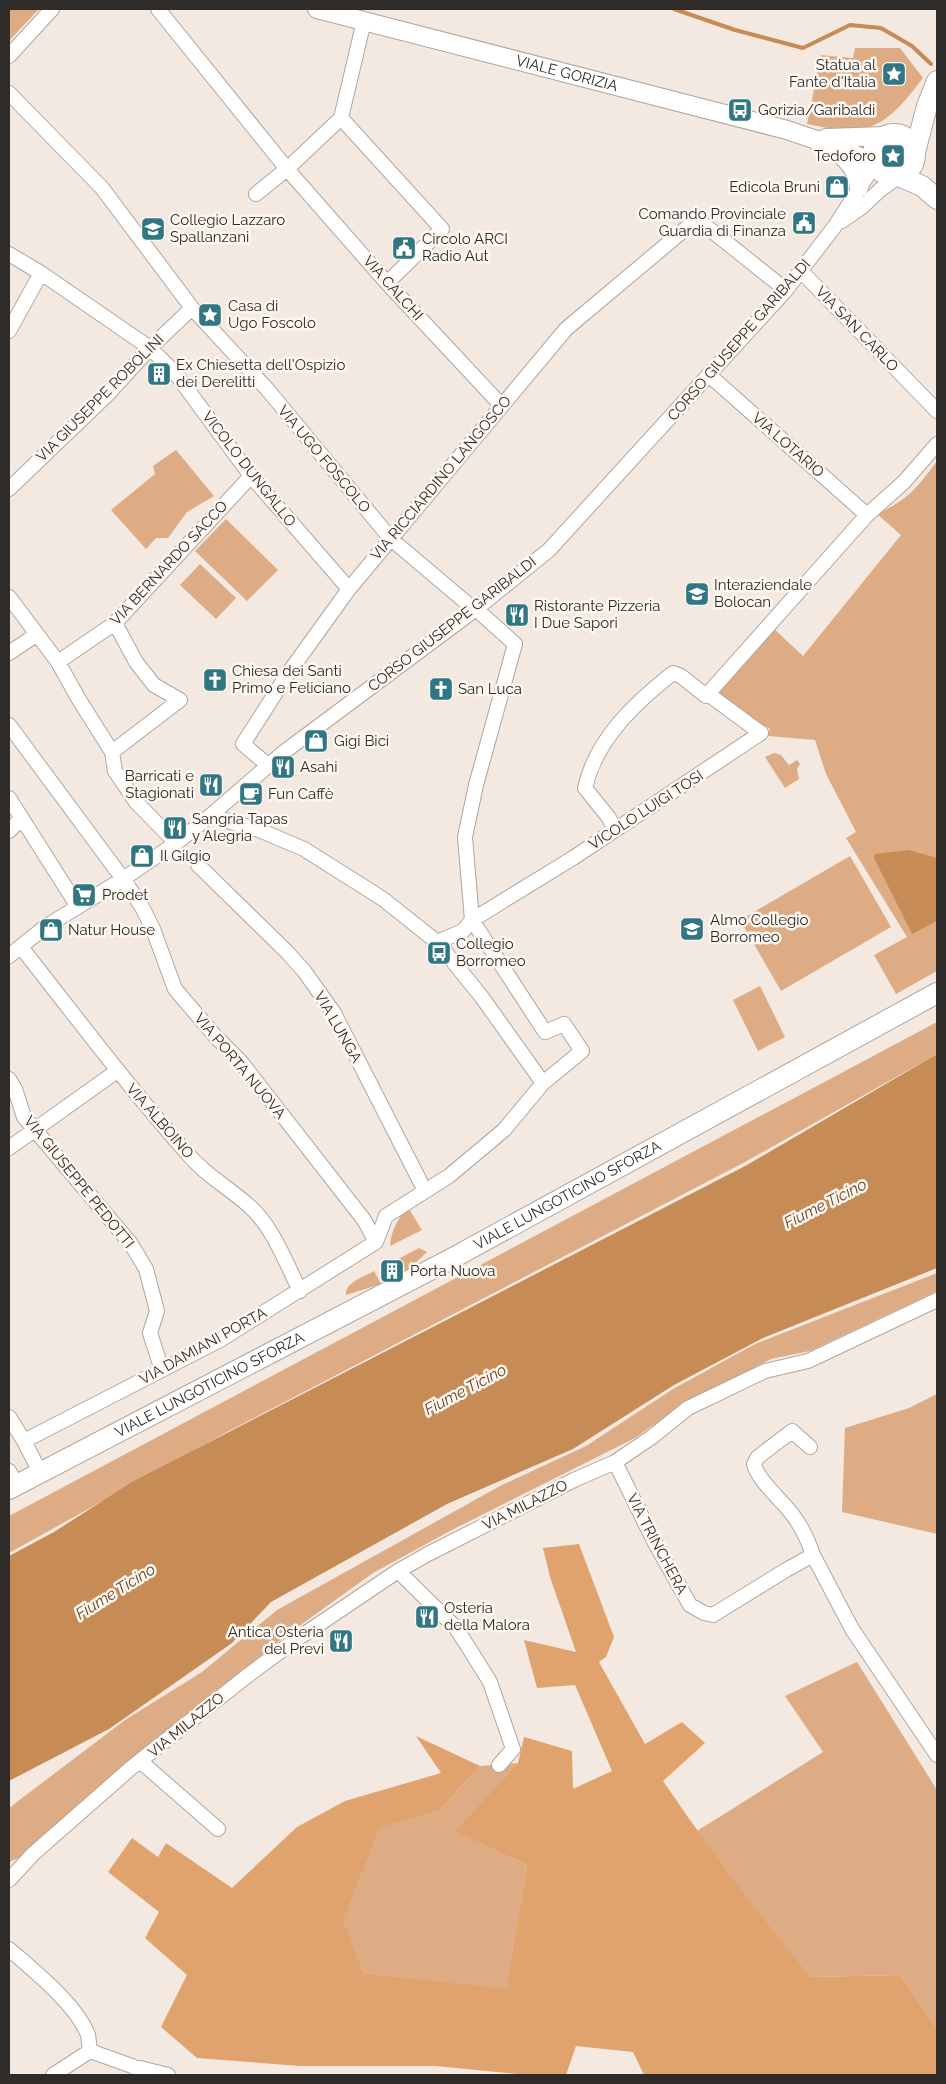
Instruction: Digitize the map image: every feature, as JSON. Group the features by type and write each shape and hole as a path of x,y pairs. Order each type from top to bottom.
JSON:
{"main road":[{"path":"933,195 899,176 886,175 878,170 873,152 875,145 902,127 912,116 937,81"},
{"path":"899,176 911,169 927,106 937,81"},
{"path":"888,135 899,135 911,143 919,171 933,195"},
{"name":"VIALE LUNGOTICINO SFORZA","path":"11,1482 40,1472 451,1259 937,993"}],"street":[{"path":"9,56 52,9"},
{"name":"VIA CALCHI","path":"158,9 287,169 387,284 501,405"},
{"name":"VIALE GORIZIA","path":"317,9 816,138 875,164"},
{"path":"256,194 287,169 341,118 364,21"},
{"name":"VIA UGO FOSCOLO","path":"9,93 102,188 192,308 266,389 391,540 470,610 515,644 476,785 466,838 472,920"},
{"path":"341,118 442,229 387,284"},
{"name":"VIALE GORIZIA","path":"816,138 888,135"},
{"name":"VIALE GORIZIA","path":"816,138 850,162 858,179 859,188"},
{"name":"CORSO GIUSEPPE GARIBALDI","path":"9,956 45,927 124,879 176,843 269,766 549,550 786,290 835,226 875,164"},
{"name":"CORSO GIUSEPPE GARIBALDI","path":"835,226 862,207 899,176"},
{"name":"VIA RICCIARDINO LANGOSCO","path":"269,766 243,744 287,675 349,590 566,329 697,219 786,290"},
{"name":"VICOLO DUNGALLO","path":"9,254 150,348 176,374 251,476 349,590"},
{"name":"VIA SAN CARLO","path":"801,271 937,410"},
{"path":"9,331 41,274"},
{"name":"VIA GIUSEPPE ROBOLINI","path":"9,489 107,395 150,348 192,308"},
{"name":"VIA LOTARIO","path":"709,375 867,515"},
{"path":"615,830 609,818 585,788 589,772 605,740 630,710 673,673 681,676 707,695 867,515 904,482 937,444"},
{"name":"VIA BERNARDO SACCO","path":"58,662 115,623 251,476"},
{"path":"9,597 58,662 112,752 115,771 136,802 176,843"},
{"path":"112,752 180,700 154,686 136,662 115,623"},
{"path":"9,653 36,635"},
{"name":"VICOLO LUIGI TOSI","path":"437,942 462,931 472,920 573,858 761,733 707,695"},
{"name":"VIA PORTA NUOVA","path":"9,725 124,879 142,907 153,929 175,989 216,1037 247,1069 364,1220 376,1242"},
{"path":"9,798 78,906"},
{"path":"210,816 259,830 304,849 383,899 437,942 481,996 543,1083"},
{"path":"9,831 22,818"},
{"name":"VIA LUNGA","path":"198,865 287,952 304,971 334,1013 425,1191"},
{"path":"376,1242 386,1216 449,1176 504,1130 543,1083 582,1050 564,1024 545,1032 472,920"},
{"name":"VIA ALBOINO","path":"21,947 117,1070 188,1154 219,1184 248,1204 265,1224 277,1243 300,1291"},
{"path":"9,1148 117,1070"},
{"name":"VIA GIUSEPPE PEDOTTI","path":"9,1079 15,1089 24,1117 132,1244 146,1269 158,1311 150,1333 162,1370"},
{"name":"VIA DAMIANI PORTA","path":"24,1441 220,1340 376,1242"},
{"name":"VIA MILAZZO","path":"9,1880 33,1854 140,1761 283,1650 398,1572 566,1484 615,1462 652,1437 688,1408 765,1371 808,1361 937,1300"},
{"path":"9,1417 40,1472"},
{"path":"810,1447 792,1431 758,1457 754,1464 761,1478 805,1531 813,1555 852,1629 937,1755"},
{"name":"VIA TRINCHERA","path":"615,1462 654,1541 690,1605 704,1613 713,1615 813,1555"},
{"path":"398,1572 456,1628 490,1682 512,1749 499,1765"},
{"name":"VIA MILAZZO","path":"140,1761 218,1829"},
{"path":"9,1949 51,1987 69,2007 88,2036 90,2051"},
{"path":"90,2051 132,2066 168,2075"},
{"path":"53,2075 90,2051"},
{"path":"132,2066 149,2075"}],"shaded area":[{"path":"9,9 39,9 9,41"},
{"path":"855,48 900,48 923,78 898,108 874,125 861,129 846,130 807,124 821,55 853,58"},
{"path":"176,450 214,496 187,512 168,538 156,538 146,549 111,510 155,474 153,466"},
{"path":"937,461 937,971 896,994 874,955 907,937 846,838 856,832 826,774 815,740 768,736 770,729 712,695 773,628 803,656 901,535 877,514 905,498"},
{"path":"226,519 278,570 247,601 195,551"},
{"path":"200,564 236,598 216,619 180,585"},
{"path":"774,753 781,755 789,765 797,760 800,764 797,769 799,779 785,788 765,757"},
{"path":"850,856 891,927 781,991 740,920"},
{"path":"760,986 785,1037 758,1051 733,1000"},
{"path":"937,1022 937,1054 745,1162 227,1432 9,1553 9,1516"},
{"path":"409,1209 422,1230 390,1246 396,1225 402,1215"},
{"path":"419,1248 427,1252 406,1272 400,1258"},
{"path":"374,1271 381,1284 346,1295 352,1283"},
{"path":"937,1273 937,1291 810,1351 771,1359 688,1401 635,1438 450,1531 373,1573 288,1634 220,1688 22,1857 9,1862 9,1808 125,1720 202,1672 277,1610 500,1486 586,1446 673,1389 755,1344"},
{"path":"937,1394 937,1534 842,1512 845,1428 909,1408"},
{"path":"579,1544 614,1637 606,1657 599,1662 645,1744 682,1722 705,1743 663,1781 734,1881 811,1977 900,1975 937,2028 937,2075 644,2075 633,2052 576,2046 566,2075 529,2075 435,2066 300,2066 197,2058 161,2027 187,1975 145,1938 159,1912 108,1872 132,1838 158,1857 166,1843 232,1888 297,1827 345,1801 441,1773 416,1736 480,1766 439,1811 380,1827 343,1920 364,1973 506,1989 527,1865 455,1831 518,1763 524,1737 572,1751 573,1789 612,1771 575,1685 537,1688 524,1640 576,1652 550,1577 543,1548"},
{"path":"857,1662 937,1790 937,2028 900,1975 811,1977 768,1927 697,1831 823,1752 785,1696"},
{"path":"518,1763 456,1831 527,1865 506,1990 364,1973 342,1919 380,1826 439,1811 480,1766"}],"water":[{"path":"908,850 937,858 937,921 912,934 874,858 875,854"},
{"name":"Fiume Ticino","path":"937,1054 937,1268 763,1338 674,1385 573,1449 447,1504 271,1602 232,1643 109,1729 9,1781 9,1556 54,1532 132,1482 747,1165"}],"waterway":[{"path":"674,9 735,30 803,48 850,25 881,28 912,46 931,64"}],"place":[{"name":"Statua al Fante d'Italia","path":"894,74"},
{"name":"Gorizia/Garibaldi","path":"740,110"},
{"name":"Tedoforo","path":"893,156"},
{"name":"Edicola Bruni","path":"837,187"},
{"name":"Comando Provinciale Guardia di Finanza","path":"804,223"},
{"name":"Collegio Lazzaro Spallanzani","path":"153,229"},
{"name":"Circolo ARCI Radio Aut","path":"404,248"},
{"name":"Casa di Ugo Foscolo","path":"210,315"},
{"name":"Ex Chiesetta dell'Ospizio dei Derelitti","path":"159,374"},
{"name":"Interaziendale Bolocan","path":"697,594"},
{"name":"Ristorante Pizzeria I Due Sapori","path":"517,615"},
{"name":"Chiesa dei Santi Primo e Feliciano","path":"215,680"},
{"name":"San Luca","path":"441,689"},
{"name":"Gigi Bici","path":"316,741"},
{"name":"Asahi","path":"283,767"},
{"name":"Barricati e Stagionati","path":"211,785"},
{"name":"Fun Caffè","path":"251,794"},
{"name":"Sangria Tapas y Alegria","path":"175,828"},
{"name":"Il Gilgio","path":"142,856"},
{"name":"Prodet","path":"84,895"},
{"name":"Almo Collegio Borromeo","path":"692,929"},
{"name":"Natur House","path":"51,930"},
{"name":"Collegio Borromeo","path":"439,953"},
{"name":"Porta Nuova","path":"392,1271"},
{"name":"Osteria della Malora","path":"427,1617"},
{"name":"Antica Osteria del Previ","path":"341,1641"}]}
